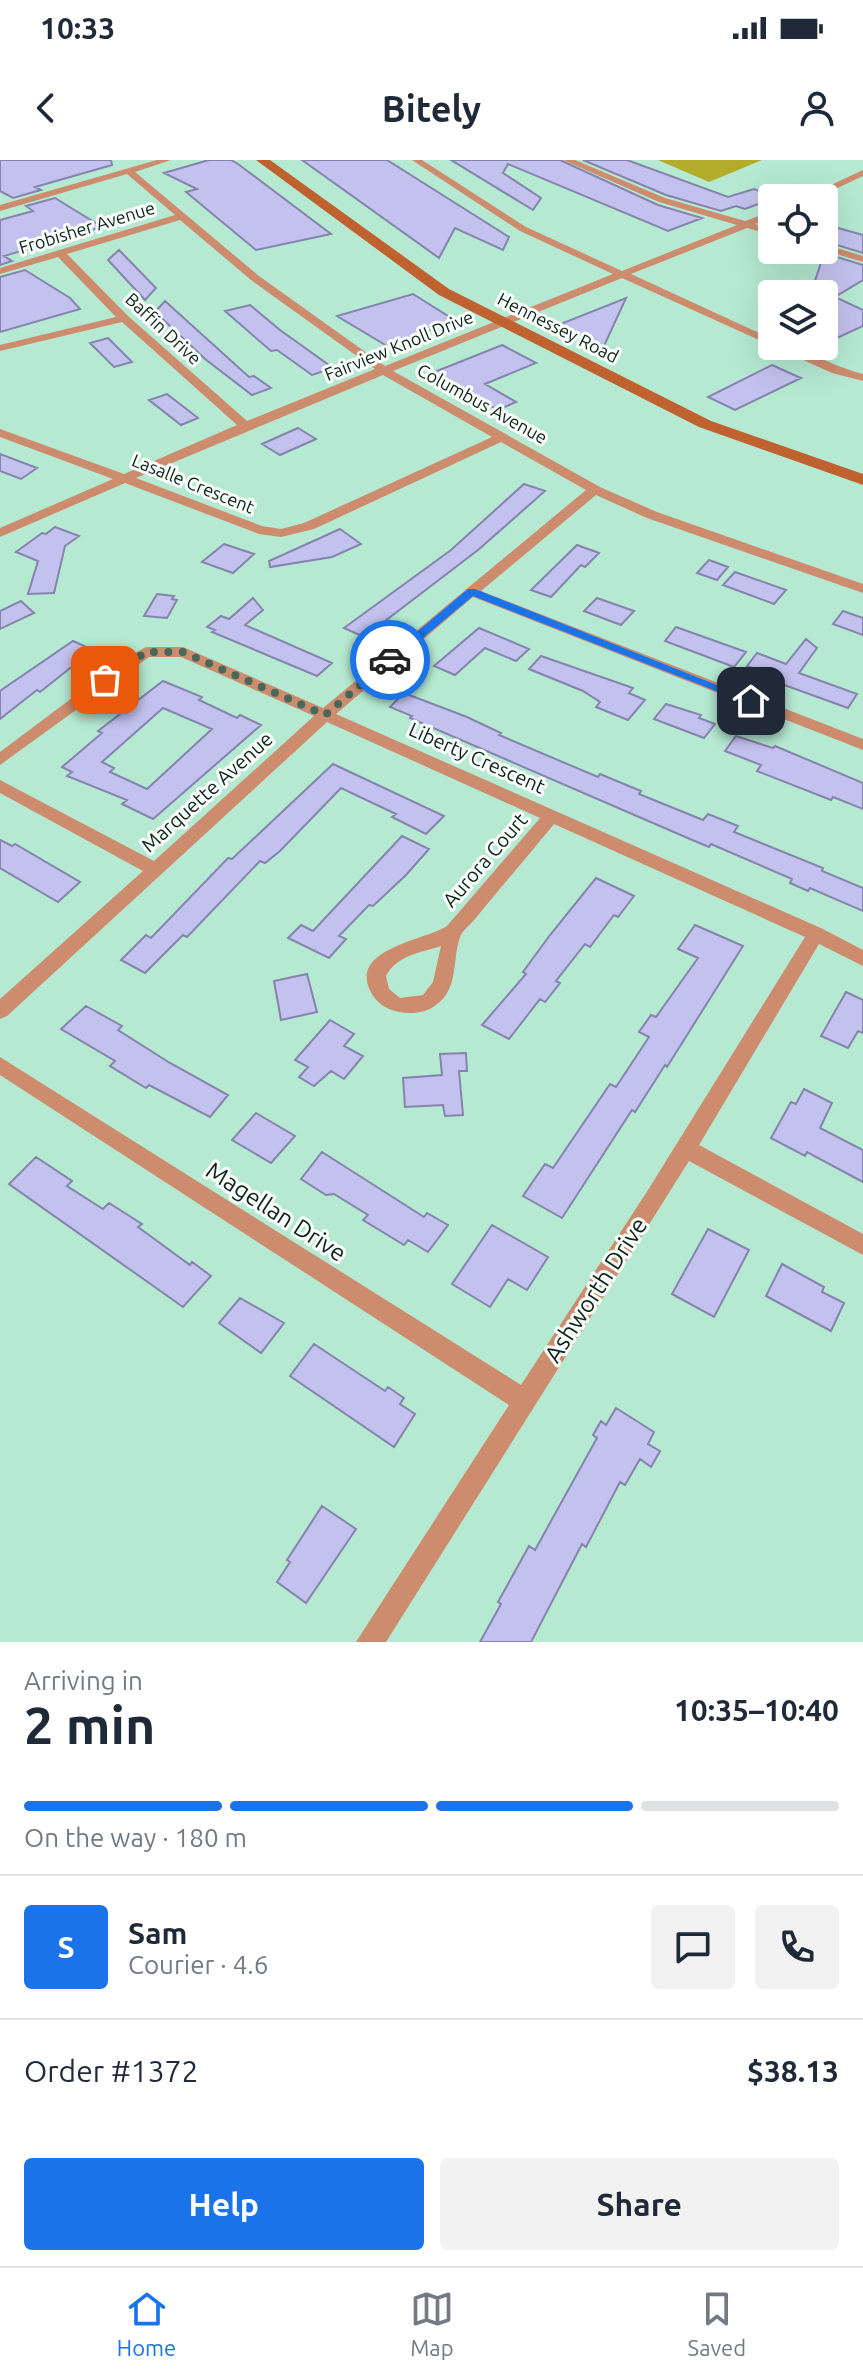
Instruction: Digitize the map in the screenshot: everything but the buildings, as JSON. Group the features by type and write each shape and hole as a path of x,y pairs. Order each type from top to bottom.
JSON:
{"street":[{"path":"0,208 167,160"},
{"name":"Hennessey Road","path":"262,160 444,292 705,424 863,480"},
{"path":"416,160 523,229 758,337"},
{"path":"567,160 662,200 758,228"},
{"name":"Columbus Avenue","path":"128,171 255,278 385,371 595,490 652,515 863,589"},
{"path":"838,184 863,173"},
{"name":"Frobisher Avenue","path":"0,271 182,216"},
{"name":"Fairview Knoll Drive","path":"0,533 245,426 758,220"},
{"path":"838,251 863,259"},
{"name":"Baffin Drive","path":"60,253 124,318 245,426"},
{"path":"0,348 124,318"},
{"path":"811,360 863,378"},
{"name":"Lasalle Crescent","path":"0,433 129,478 259,530 281,533 309,526 502,437"},
{"name":"Marquette Avenue","path":"0,1011 325,715 595,490"},
{"path":"472,592 863,745"},
{"name":"Liberty Crescent","path":"0,760 146,652 183,652 816,934 863,959"},
{"path":"0,786 154,869"},
{"name":"Aurora Court","path":"451,934 417,944 386,960 377,972 376,983 382,995 394,1005 405,1006 415,1006 435,997 444,982 451,934 552,815"},
{"name":"Ashworth Drive","path":"370,1642 686,1149 816,934"},
{"name":"Magellan Drive","path":"0,1065 524,1401"},
{"path":"686,1149 863,1245"}],"shaded area":[{"path":"658,160 762,160 709,182"}],"way so far":[{"path":"105,680 146,652 183,652 325,715 390,660"}],"route":[{"path":"390,660 472,592 751,701"}]}
